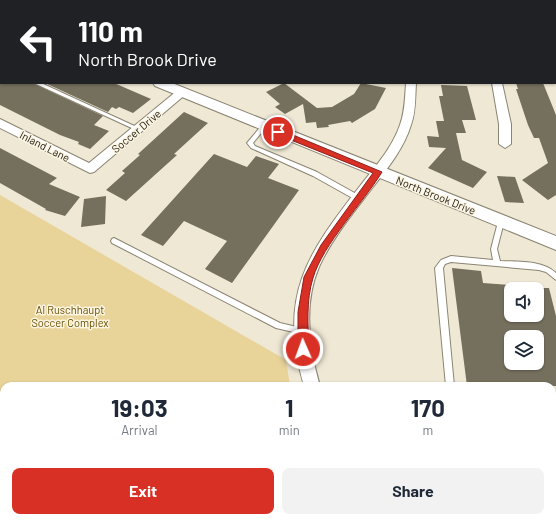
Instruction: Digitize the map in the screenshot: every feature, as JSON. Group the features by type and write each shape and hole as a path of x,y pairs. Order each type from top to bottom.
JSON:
{"street":[{"name":"North Brook Drive","path":"162,84 556,243"},
{"path":"311,382 306,369 303,331 305,294 309,277 324,247 378,172 405,128 409,115 411,84"},
{"path":"496,84 505,124 504,144"},
{"name":"Soccer Drive","path":"90,169 182,92"},
{"name":"Inland Lane","path":"0,123 90,169"}],"lane":[{"path":"39,84 138,129"},
{"path":"264,126 251,140 250,143 253,147 315,174 358,198"},
{"path":"497,263 494,249 501,222"},
{"path":"114,241 279,326 303,331"},
{"path":"450,382 439,268 443,262 451,259 539,267 548,270 556,277"}],"green space":[{"name":"Al Ruschhaupt Soccer Complex","path":"0,195 286,360 289,382 0,382"}],"building":[{"path":"0,84 35,84 103,116 94,125 109,131 90,149 78,144 79,142 60,135 0,105"},
{"path":"47,84 116,84 151,99 133,113 119,107 116,109 112,107 108,112"},
{"path":"282,84 285,84 317,108 332,107 354,94 360,84 386,88 375,109 352,123 350,121 328,125 329,127 317,128 316,122 306,123 303,104 285,114 275,107 280,104 266,92"},
{"path":"516,84 543,84 556,115 556,195 548,200 522,180 548,163 539,138 534,138 528,125 516,89 518,89"},
{"path":"441,85 467,86 476,120 462,120 466,133 456,133 462,160 487,172 473,188 428,168 446,148 429,147 427,136 439,137 436,121 444,121 439,96 443,96"},
{"path":"184,112 208,123 174,154 177,155 126,201 106,190 125,173 122,171 140,155 138,154"},
{"path":"0,148 57,178 49,184 80,197 65,216 45,210 46,209 0,183"},
{"path":"214,154 247,167 256,156 279,164 268,178 299,190 232,283 205,269 227,241 184,221 163,246 141,235"},
{"path":"497,176 515,177 524,203 505,202"},
{"path":"106,196 105,224 81,227 84,199"},
{"path":"452,268 481,271 483,283 504,284 504,322 544,322 544,288 549,288 556,316 556,382 466,382"}],"route":[{"path":"278,132 378,172 358,198 316,260 309,277 305,294 303,312 303,349"}]}
